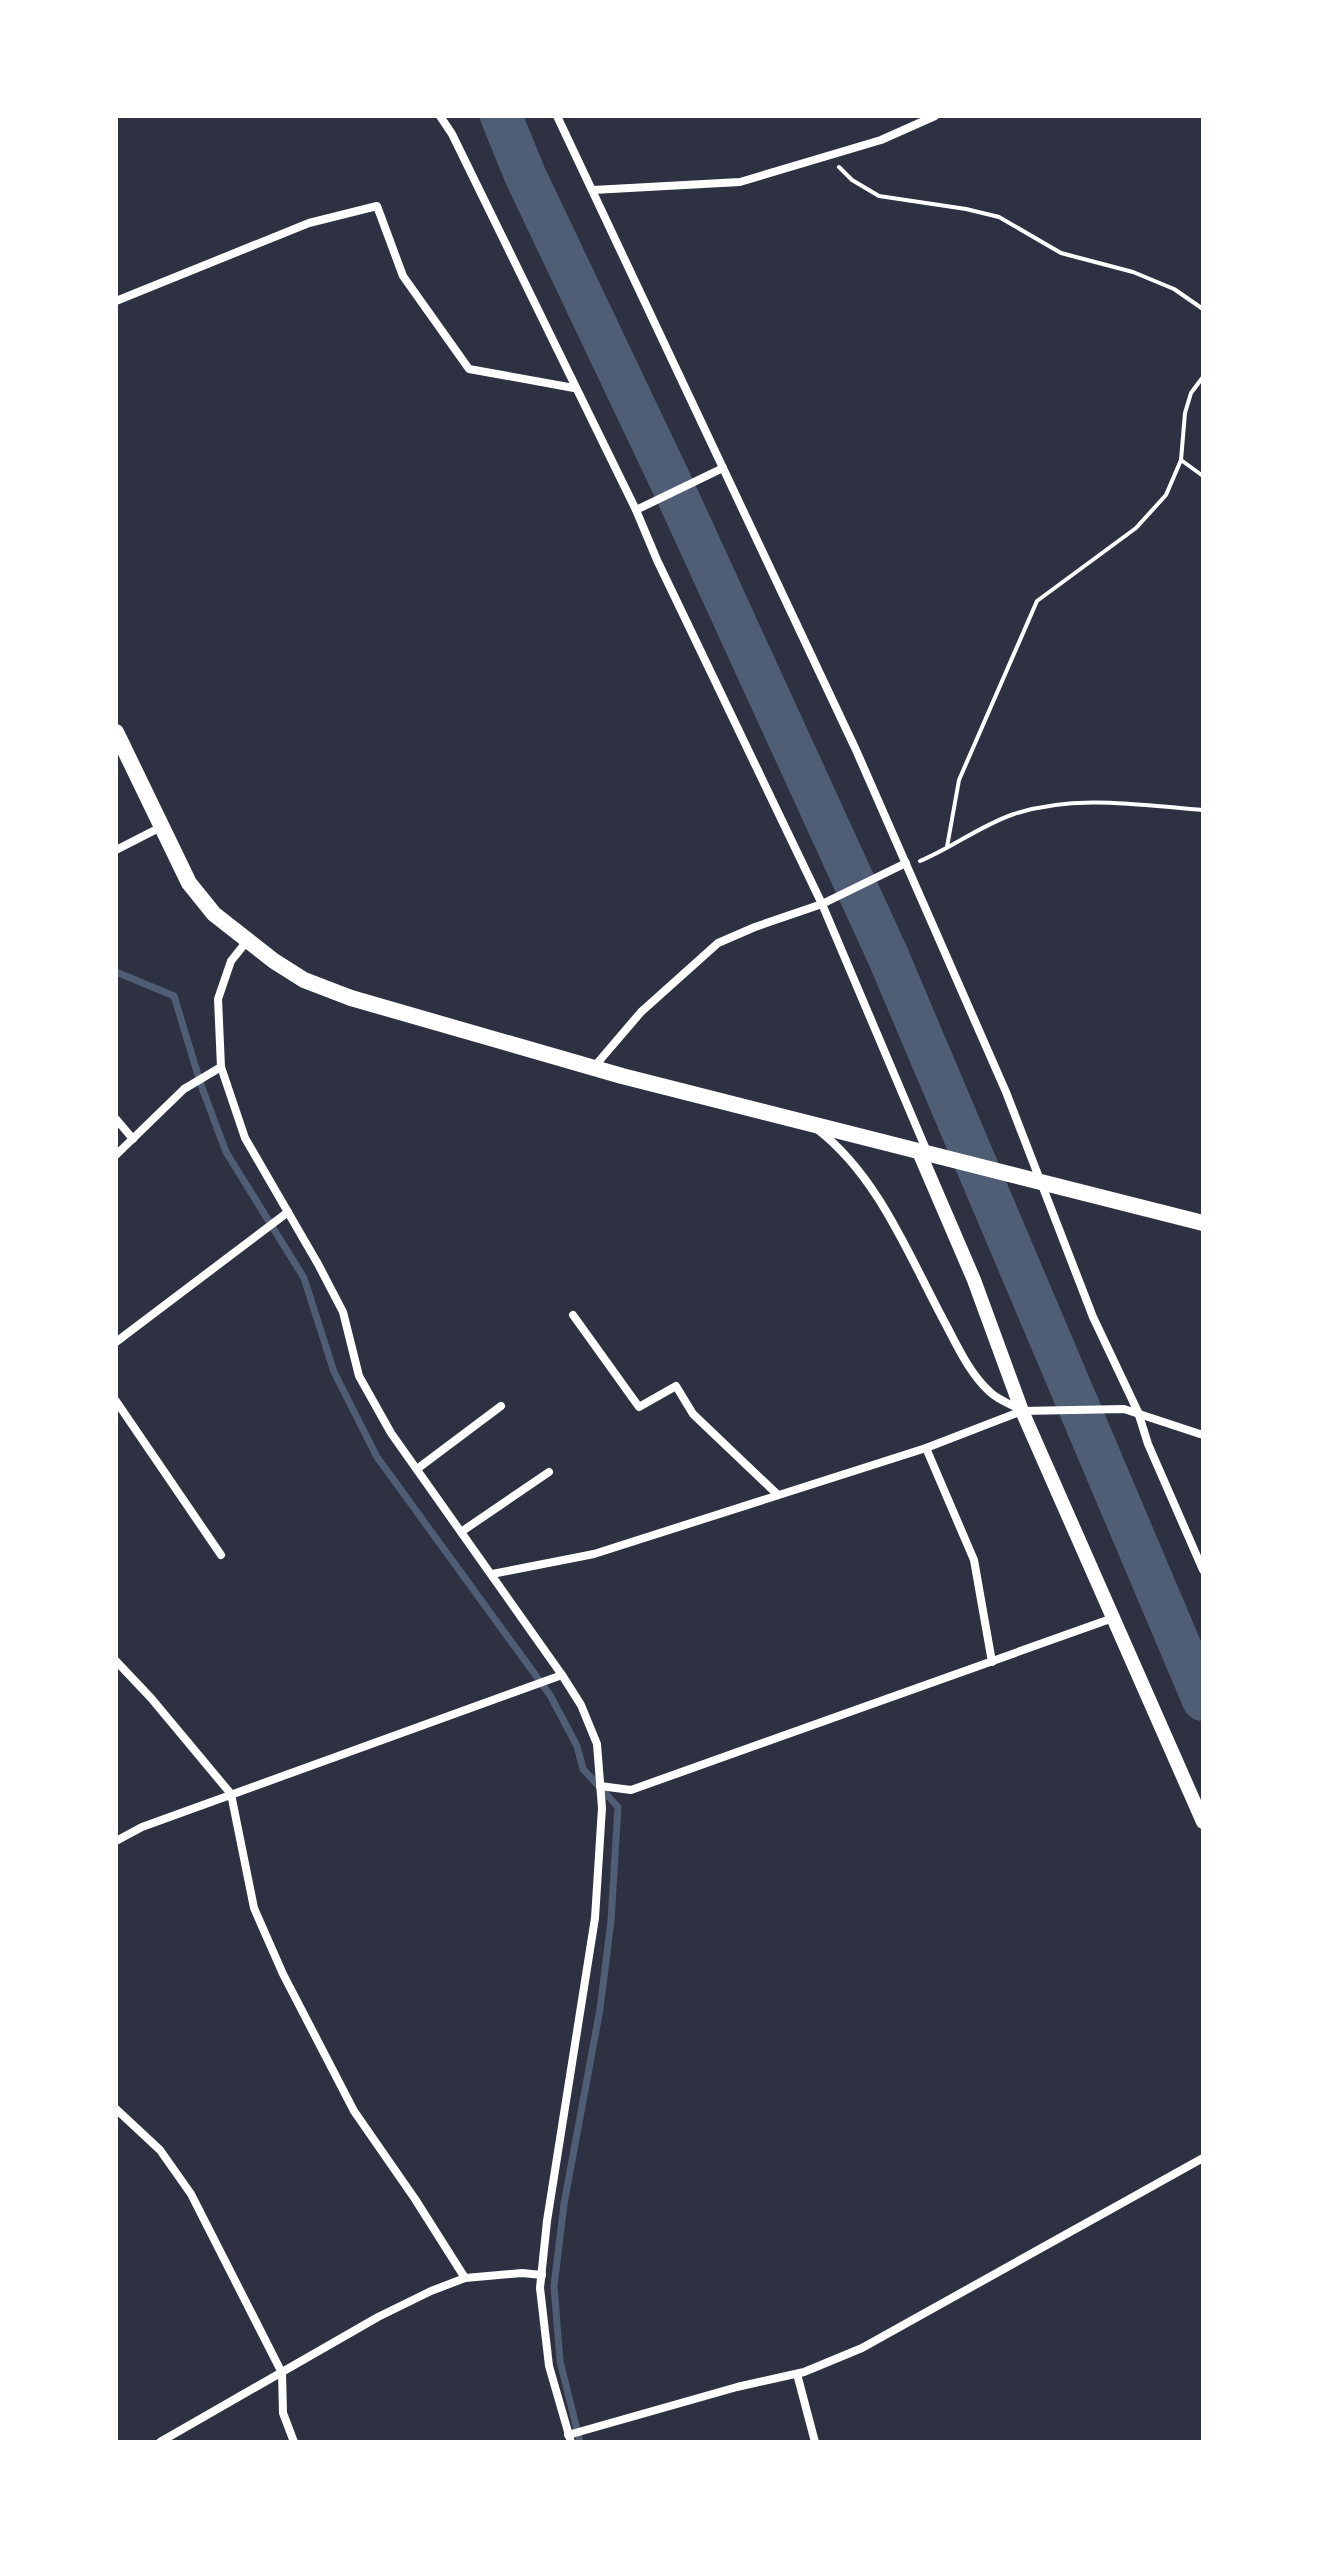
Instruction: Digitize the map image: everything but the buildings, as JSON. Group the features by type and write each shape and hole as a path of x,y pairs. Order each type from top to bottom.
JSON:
{"main road":[{"path":"116,732 189,883 214,914 304,980 351,998 594,1067 813,1126 1203,1223"}],"street":[{"path":"440,116 452,134 574,388 640,508 657,560 825,903 928,1155 1022,1411 1203,1822"},
{"path":"557,116 856,750 1006,1092 1036,1182 1093,1317 1138,1412 1148,1444 1203,1570"},
{"path":"593,190 740,182 881,140 935,116"},
{"path":"116,301 309,223 377,206 403,276 469,369 574,388"},
{"path":"640,508 723,468"},
{"path":"116,850 161,827"},
{"path":"594,1067 641,1012 718,943 825,903 906,863"},
{"path":"247,941 231,961 218,999 221,1067 245,1138 343,1312 359,1376 391,1433 562,1675 581,1705 597,1744 602,1808 595,1918 547,2221 540,2288 549,2366 570,2438 737,2387 797,2374 862,2348 1203,2158"},
{"path":"116,1155 184,1089 221,1067"},
{"path":"116,1119 133,1139"},
{"path":"813,1126 835,1143 863,1176 890,1219 964,1359 991,1393 1022,1411"},
{"path":"116,1342 288,1212"},
{"path":"573,1315 639,1407 676,1386 693,1414 778,1495"},
{"path":"116,1401 221,1555"},
{"path":"417,1469 501,1406"},
{"path":"492,1574 594,1554 926,1448 1022,1411 1124,1409 1203,1435"},
{"path":"926,1448 974,1560 992,1662"},
{"path":"461,1532 549,1472"},
{"path":"600,1786 631,1790 1115,1617"},
{"path":"116,1661 231,1794 254,1908 283,1974 354,2111 465,2278"},
{"path":"116,1841 142,1827 562,1675"},
{"path":"116,2109 160,2150 191,2194 282,2373 283,2413 294,2442"},
{"path":"160,2442 378,2317 431,2291 465,2278 522,2273 542,2275"},
{"path":"797,2374 815,2442"}],"path":[{"path":"829,157 852,180 879,196 999,217 1061,253 1133,272 1174,289 1203,309"},
{"path":"947,847 959,780 1037,601 1136,528 1166,495 1181,460 1185,413 1191,393 1203,377"},
{"path":"1181,460 1203,476"},
{"path":"906,863 923,860 1012,815 1058,803 1111,803 1203,810"}],"waterway":[{"path":"501,116 525,175 677,495 888,956 1203,1700"},
{"path":"116,972 174,996 201,1085 226,1152 304,1278 334,1372 377,1457 550,1695 577,1746 583,1769 618,1807 611,1921 600,2009 564,2204 554,2286 560,2361 580,2442"}]}
